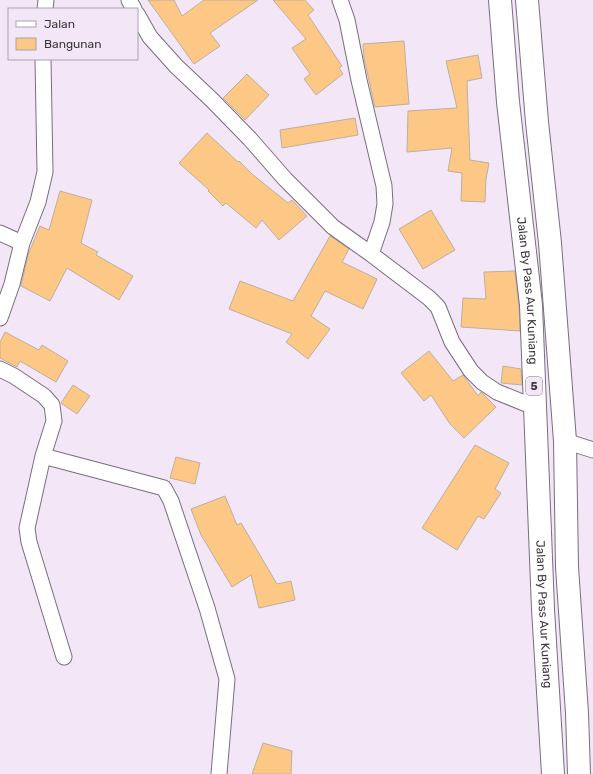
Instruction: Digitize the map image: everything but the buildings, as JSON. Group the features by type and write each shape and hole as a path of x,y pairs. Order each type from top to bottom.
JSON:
{"highway":[{"name":"Jalan By Pass Aur Kuniang","path":"500,0 508,102 531,305 534,407 552,774"},
{"name":"Jalan By Pass Aur Kuniang","path":"527,0 536,122 550,243 565,440 567,567 577,713 578,771"},
{"path":"511,124 536,122"},
{"path":"549,712 577,713"}],"street":[{"path":"340,0 347,20 359,80 384,186 386,204 382,222 371,254"},
{"path":"138,16 150,37 176,66 212,100 332,227 371,254 429,298 438,307 452,342 471,371 482,382 497,392 534,407"},
{"path":"0,318 12,284 22,243 38,202 45,172 43,60"},
{"path":"0,233 22,243"},
{"path":"0,369 14,376 44,396 52,405 54,422 43,456 27,528 29,542 64,657"},
{"path":"565,440 593,450"},
{"path":"43,456 164,488 171,501 207,608 227,679 219,774"}]}
